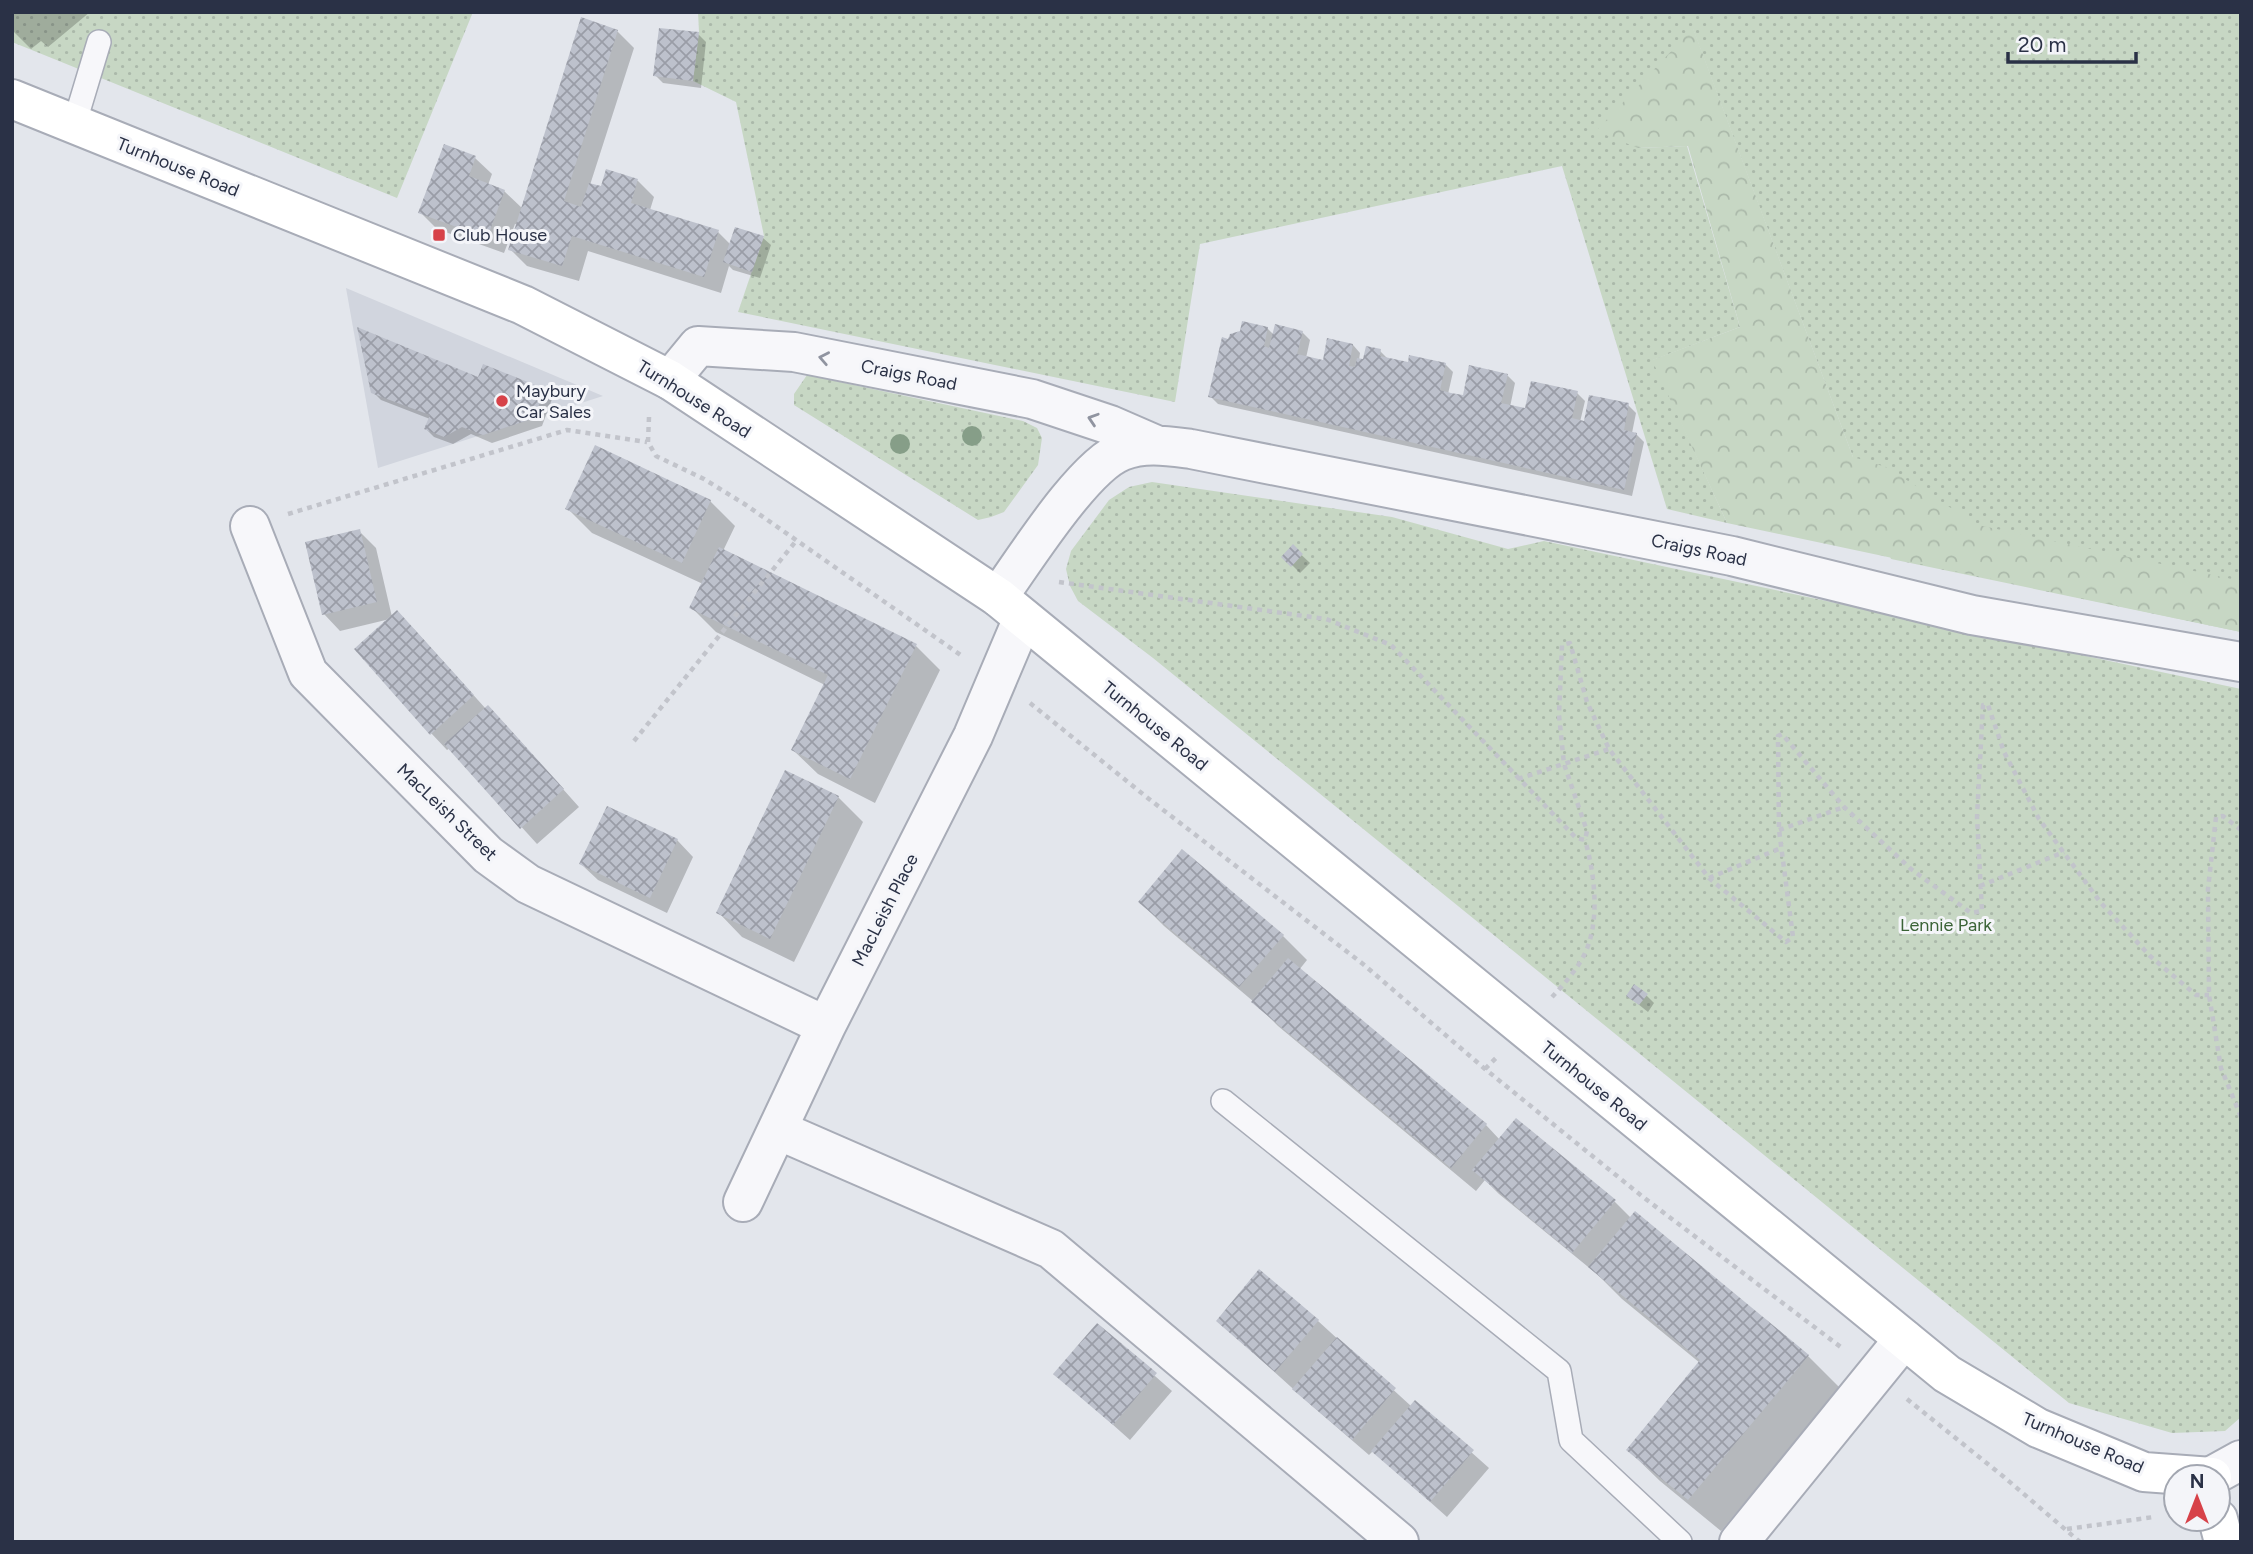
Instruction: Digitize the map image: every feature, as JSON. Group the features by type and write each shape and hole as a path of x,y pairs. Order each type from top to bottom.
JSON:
{"street":[{"name":"Turnhouse Road","path":"12,99 523,305 670,380 1011,597 1947,1374 2038,1428 2144,1472 2162,1472"},
{"name":"Craigs Road","path":"670,380 698,346 794,352 1032,399 1110,425 1156,445 1204,452 1732,556 1972,615 2241,662"},
{"name":"Craigs Road","path":"1011,597 1073,494 1100,463 1122,450 1156,445"},
{"name":"MacLeish Street","path":"250,526 308,673 488,855 528,884 826,1026"},
{"name":"MacLeish Place","path":"743,1202 826,1026 972,736 997,679 1011,597"},
{"path":"778,1130 1051,1249 1399,1542"},
{"path":"1740,1542 1904,1339"}],"lane":[{"path":"74,125 99,42"},
{"path":"1223,1101 1559,1371 1571,1440 1680,1542"}],"path":[{"path":"670,380 650,408 648,442 656,456 704,479 746,505 1038,709 1149,799 1363,964 1485,1069 1643,1197 1876,1375 2080,1542"},
{"path":"250,526 566,430 648,442"},
{"path":"634,741 796,541"},
{"path":"1011,597 1326,619 1391,645 1576,838 1585,840"},
{"path":"1556,992 1575,970 1589,943 1595,901 1590,856 1585,840 1587,831 1564,764 1559,715 1562,645 1570,643 1587,702 1609,749 1709,878 1786,942 1793,937 1779,830 1778,736 1782,734 1844,807 1911,869 1971,913 1982,911 1977,817 1983,705 1988,705 2004,752 2039,819 2101,903 2150,956 2196,995 2209,995"},
{"path":"1518,779 1609,749"},
{"path":"1779,830 1844,807"},
{"path":"2241,830 2223,816 2216,817 2208,889 2209,995 2221,1068 2241,1117"},
{"path":"1709,878 1781,848"},
{"path":"1980,886 2064,852"},
{"path":"2067,1530 2162,1516"}],"shaded area":[{"path":"346,288 603,396 378,468"}],"green space":[{"path":"12,12 473,12 397,198 12,42"},
{"path":"698,12 2241,12 2241,632 1891,559 1693,29 1638,148 1687,146 1740,327 1653,360 1727,523 1667,509 1562,166 1200,244 1175,402 738,312 764,236 736,102 693,81 699,32"},
{"path":"1693,28 1853,457 1886,467 1978,525 2241,581 2241,632 1727,523 1652,360 1740,327 1688,146 1638,148 1596,131"},
{"path":"807,375 1023,421 1037,428 1042,438 1038,465 1004,512 978,520 794,405 794,394"},
{"name":"Lennie Park","path":"1152,482 1392,517 1508,549 1544,541 2241,689 2241,1417 2225,1431 2172,1433 2069,1403 1153,658 1078,601 1070,586 1066,569 1071,551 1109,500 1129,487"}],"building":[{"path":"581,17 618,30 564,201 581,207 589,183 601,186 606,169 638,179 631,203 719,230 704,277 572,236 562,266 508,250"},
{"path":"659,28 699,32 693,81 653,76"},
{"path":"444,144 476,156 469,176 505,190 487,238 418,213"},
{"path":"735,227 764,236 752,272 723,262"},
{"path":"1242,321 1268,327 1264,346 1269,348 1275,324 1303,331 1297,354 1323,360 1327,338 1353,344 1349,366 1355,367 1357,358 1363,359 1366,346 1381,349 1380,356 1408,362 1409,355 1446,363 1440,390 1451,393 1463,395 1469,365 1508,374 1501,403 1525,408 1531,381 1578,391 1572,418 1584,421 1589,395 1629,403 1624,430 1637,433 1624,490 1208,397 1222,337 1228,339 1230,334 1240,331"},
{"path":"357,327 478,377 483,364 545,389 534,418 483,435 462,427 444,437 424,429 430,415 371,393"},
{"path":"595,445 711,500 682,563 565,509"},
{"path":"360,529 377,602 322,615 305,542"},
{"path":"1293,544 1303,554 1291,567 1281,557"},
{"path":"719,547 917,644 850,779 791,750 828,675 689,608"},
{"path":"397,610 474,695 430,735 354,649"},
{"path":"488,705 564,789 520,829 444,744"},
{"path":"785,770 839,796 770,939 716,913"},
{"path":"607,806 678,839 650,898 579,864"},
{"path":"1182,849 1284,935 1239,987 1138,902"},
{"path":"1288,958 1487,1124 1451,1168 1251,1002"},
{"path":"1634,984 1648,994 1639,1005 1626,996"},
{"path":"1516,1118 1616,1200 1572,1253 1472,1170"},
{"path":"1635,1211 1809,1355 1688,1500 1626,1450 1700,1360 1588,1267"},
{"path":"1259,1269 1319,1320 1275,1372 1216,1321"},
{"path":"1097,1323 1157,1373 1113,1425 1053,1374"},
{"path":"1337,1337 1396,1388 1352,1440 1292,1389"},
{"path":"1415,1400 1474,1450 1430,1502 1371,1451"}],"place":[{"name":"Club House","path":"439,235"},
{"name":"Maybury Car Sales","path":"502,401"}]}
